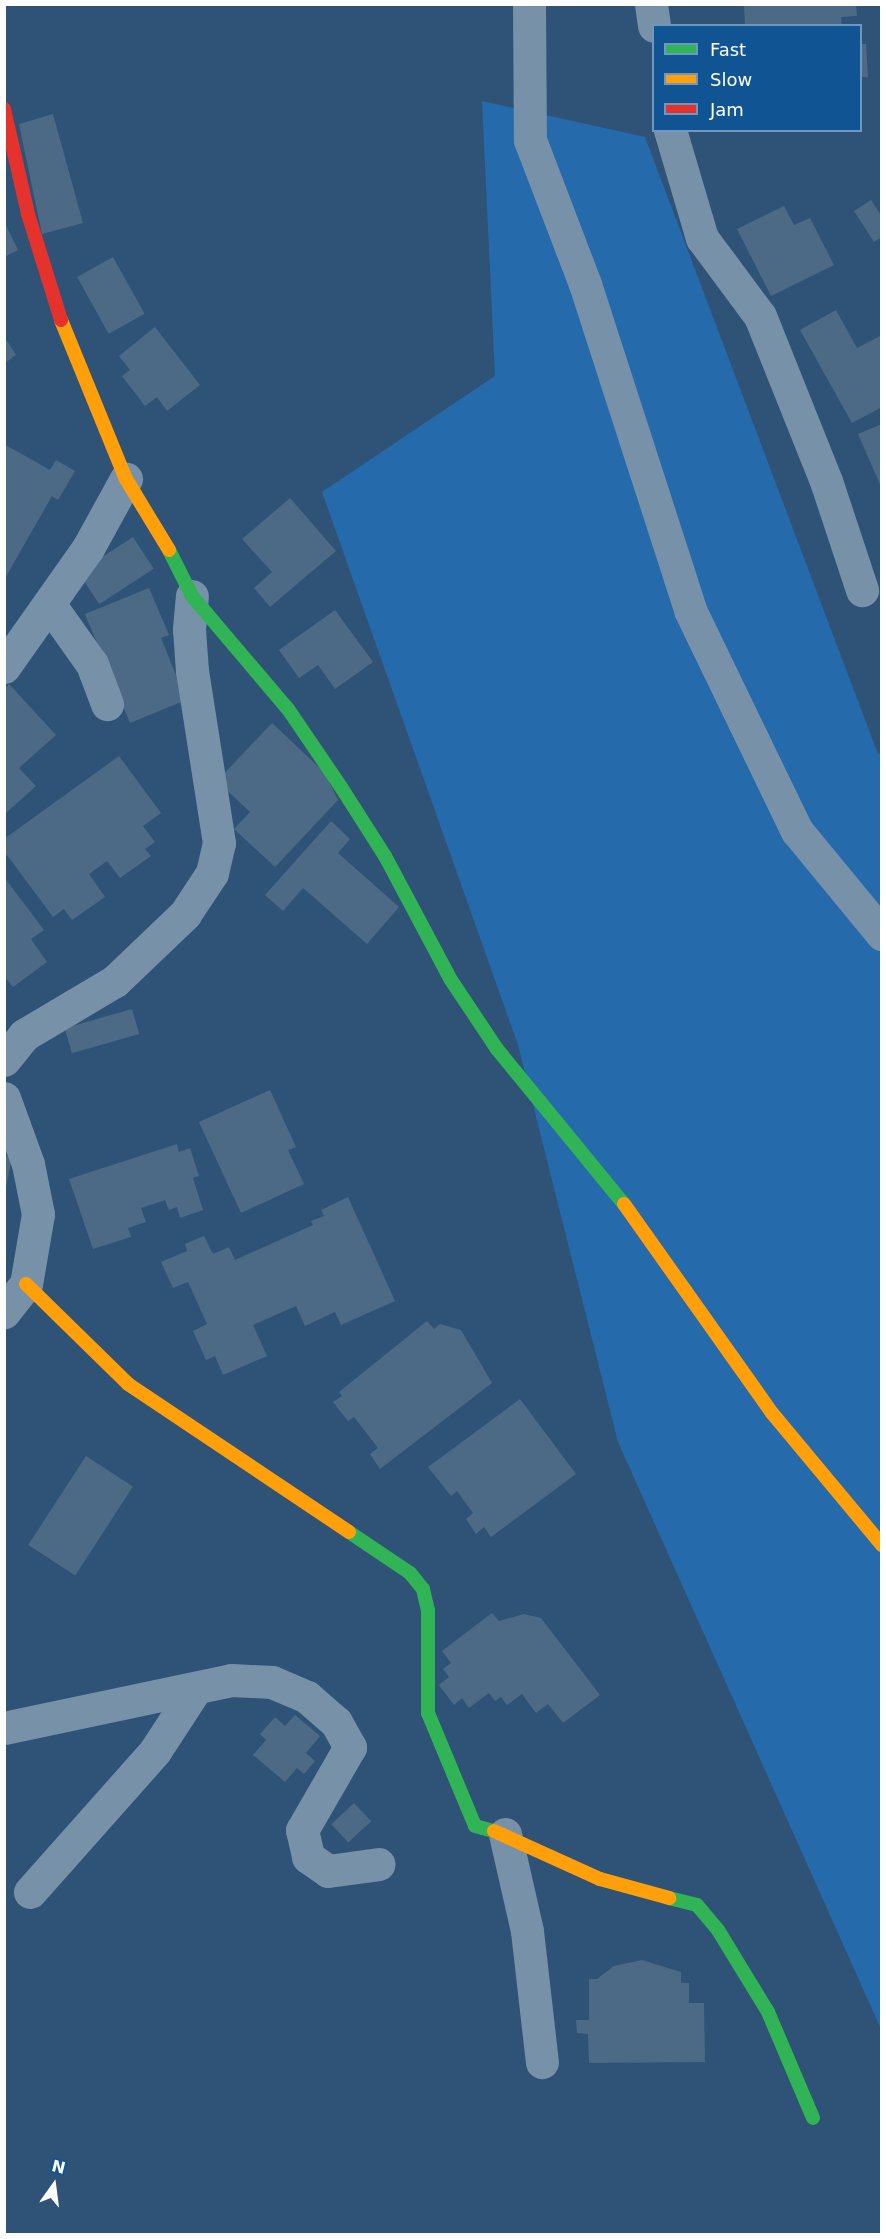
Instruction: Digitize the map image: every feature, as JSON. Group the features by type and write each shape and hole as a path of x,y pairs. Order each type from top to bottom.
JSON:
{"street":[{"path":"529,4 530,140 585,284 690,610 797,831 882,934"},
{"path":"651,4 654,24"},
{"path":"4,109 28,214 57,310 126,479 162,535 192,596 288,709 342,787 385,856 450,980 496,1049 626,1207 772,1413 882,1545"},
{"path":"671,132 702,238 760,316 826,481 862,590"},
{"path":"4,668 88,548 126,479"},
{"path":"4,1060 24,1035 115,981 185,914 212,873 219,843 192,671 189,629 192,596"},
{"path":"50,605 92,664 107,704"},
{"path":"4,1098 37,1198 36,1236 26,1284 4,1312"},
{"path":"26,1284 128,1384 410,1573 423,1589 428,1610 428,1713 475,1826 505,1834 600,1879 697,1905 752,1983 813,2118"},
{"path":"4,1728 231,1680 272,1682 307,1697 336,1722 350,1747 336,1778 302,1830 308,1857 328,1871 378,1864"},
{"path":"30,1892 155,1751 196,1688"},
{"path":"505,1834 527,1931 542,2062"}],"shaded area":[{"path":"482,101 645,137 878,754 881,753 881,2029 618,1442 518,1045 322,492 495,376"}],"building":[{"path":"744,4 856,4 857,16 841,17 842,24 745,24"},
{"path":"862,44 866,44 868,77 862,77"},
{"path":"53,114 83,223 42,234 19,124"},
{"path":"871,200 882,217 882,237 874,242 854,211"},
{"path":"784,206 794,225 810,218 834,265 771,296 737,229"},
{"path":"4,221 18,250 4,257"},
{"path":"113,257 145,314 109,334 77,277"},
{"path":"836,310 857,348 882,335 882,407 852,423 800,330"},
{"path":"155,327 200,385 167,411 157,397 145,406 122,376 130,370 119,356"},
{"path":"5,338 16,355 5,363"},
{"path":"882,424 882,489 858,434"},
{"path":"4,444 50,470 56,460 75,471 58,500 52,496 4,580"},
{"path":"290,498 336,551 270,607 254,588 272,572 242,539"},
{"path":"133,537 154,569 99,604 78,572"},
{"path":"149,588 169,635 161,638 186,700 130,723 85,614"},
{"path":"335,610 373,662 335,689 318,665 299,678 279,650"},
{"path":"9,684 56,735 19,768 36,786 6,813 4,689"},
{"path":"272,723 324,772 338,800 275,867 234,829 250,812 217,781"},
{"path":"119,756 161,813 143,826 155,842 145,849 151,856 120,878 107,861 89,874 105,897 72,920 64,909 53,917 4,851 4,839"},
{"path":"331,821 350,839 338,853 399,907 367,944 303,888 283,911 265,895"},
{"path":"4,877 44,930 31,939 47,962 13,987 4,976"},
{"path":"132,1009 139,1034 72,1053 65,1028"},
{"path":"270,1090 296,1147 288,1150 304,1184 241,1213 199,1122"},
{"path":"177,1144 179,1152 190,1148 199,1176 193,1178 203,1210 180,1218 177,1207 169,1210 165,1200 141,1208 146,1222 128,1228 131,1237 93,1249 69,1179"},
{"path":"4,1155 12,1157 6,1188 4,1188"},
{"path":"348,1197 395,1301 341,1325 335,1312 305,1326 296,1306 253,1325 267,1356 223,1375 215,1356 206,1360 193,1331 207,1324 188,1282 173,1288 161,1262 187,1251 185,1244 204,1236 213,1254 229,1247 235,1260 313,1225 311,1221 324,1216 321,1210"},
{"path":"427,1321 434,1329 440,1324 461,1330 492,1383 380,1469 370,1454 378,1448 354,1417 348,1421 333,1402 342,1396 339,1392"},
{"path":"520,1399 576,1474 491,1537 484,1527 476,1534 466,1519 473,1513 457,1491 451,1496 428,1467"},
{"path":"86,1456 133,1486 75,1575 28,1545"},
{"path":"492,1613 499,1621 524,1614 541,1618 600,1695 563,1723 548,1704 536,1713 522,1694 507,1705 501,1697 495,1701 489,1693 469,1708 462,1698 454,1705 439,1685 449,1677 443,1669 451,1663 442,1651"},
{"path":"295,1715 320,1736 306,1753 315,1761 304,1774 297,1768 285,1782 253,1755 266,1740 260,1734 275,1717 285,1726"},
{"path":"354,1803 371,1821 348,1842 331,1824"},
{"path":"642,1960 681,1972 681,1983 689,1983 689,2003 704,2003 705,2062 589,2063 588,2034 577,2033 576,2020 589,2020 589,1979 597,1979 614,1966"}],"traffic: fast":[{"path":"169,550 192,596 288,709 341,787 385,856 451,980 497,1049 624,1204"},
{"path":"349,1532 410,1573 423,1589 428,1610 428,1713 475,1826 494,1831"},
{"path":"669,1898 697,1905 718,1930 768,2012 813,2118"}],"traffic: slow":[{"path":"61,320 126,479 169,550"},
{"path":"624,1204 772,1413 882,1545"},
{"path":"26,1284 128,1384 349,1532"},
{"path":"494,1831 600,1879 669,1898"}],"traffic: jam":[{"path":"4,109 28,214 61,320"}]}
